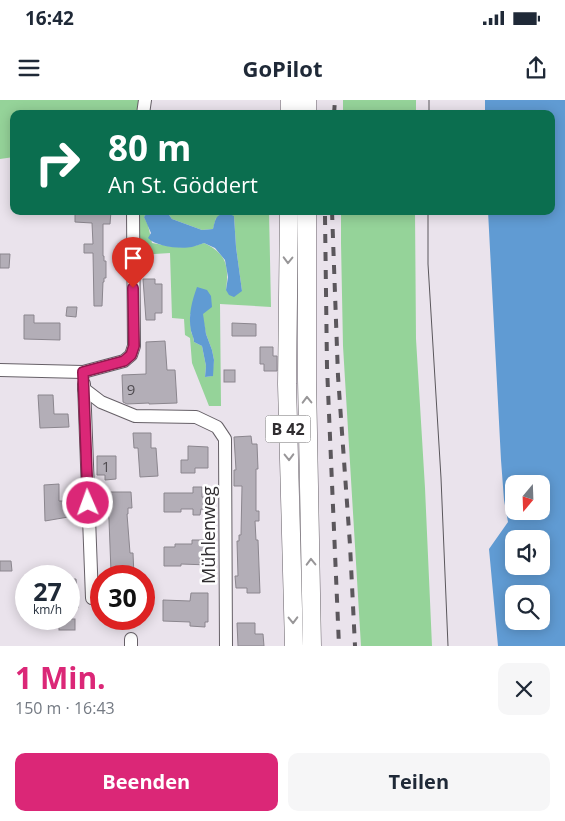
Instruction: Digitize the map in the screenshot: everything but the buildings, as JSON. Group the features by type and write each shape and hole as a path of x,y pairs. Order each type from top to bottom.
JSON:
{"highway":[{"name":"B 42","path":"289,215 287,384 294,646"},
{"name":"B 42","path":"307,215 307,380 312,646"}],"street":[{"path":"0,370 83,372 124,361 131,355 134,346 133,215"},
{"path":"83,372 91,565"},
{"name":"Mühlenweg","path":"84,389 101,402 134,416 196,417 217,427 225,439 226,646"}],"green space":[{"path":"0,100 139,100 137,110 10,110 10,158 0,159"},
{"path":"343,100 416,100 416,110 343,110"},
{"path":"139,215 145,215 144,217 152,243 184,247 204,243 212,247 222,256 225,262 227,274 226,290 242,291 234,216 216,218 213,229 202,230 172,219 169,215 269,215 271,307 220,304 221,406 209,406 192,363 190,338 185,335 184,319 172,318 170,253 139,255","holes":["190,314 202,314 214,360 212,376 205,377 206,366 202,346 194,342 191,332"]},
{"path":"341,215 415,215 416,339 432,646 361,646 343,346"}],"water":[{"path":"485,100 565,100 565,646 498,646 489,549 508,520 550,520 550,475 505,475 505,506 488,215 555,215 555,110 485,110"},
{"path":"145,215 169,215 172,219 202,230 213,229 220,215 234,216 242,291 234,297 229,295 226,290 228,277 225,260 215,248 204,243 187,248 169,247 152,241 148,238 151,233 144,217"},
{"path":"197,287 207,290 211,296 212,307 203,314 206,334 214,360 213,376 205,377 206,366 202,346 194,342 191,331 191,308"}],"tram line":[{"path":"429,100 429,110"},
{"path":"428,215 428,264 441,478 448,646"}],"railway":[{"path":"334,110 335,100"},
{"path":"332,215 338,376 355,646"},
{"path":"325,216 327,367 339,646"}],"route":[{"path":"88,503 83,372 124,361 131,355 134,346 133,288"}]}
